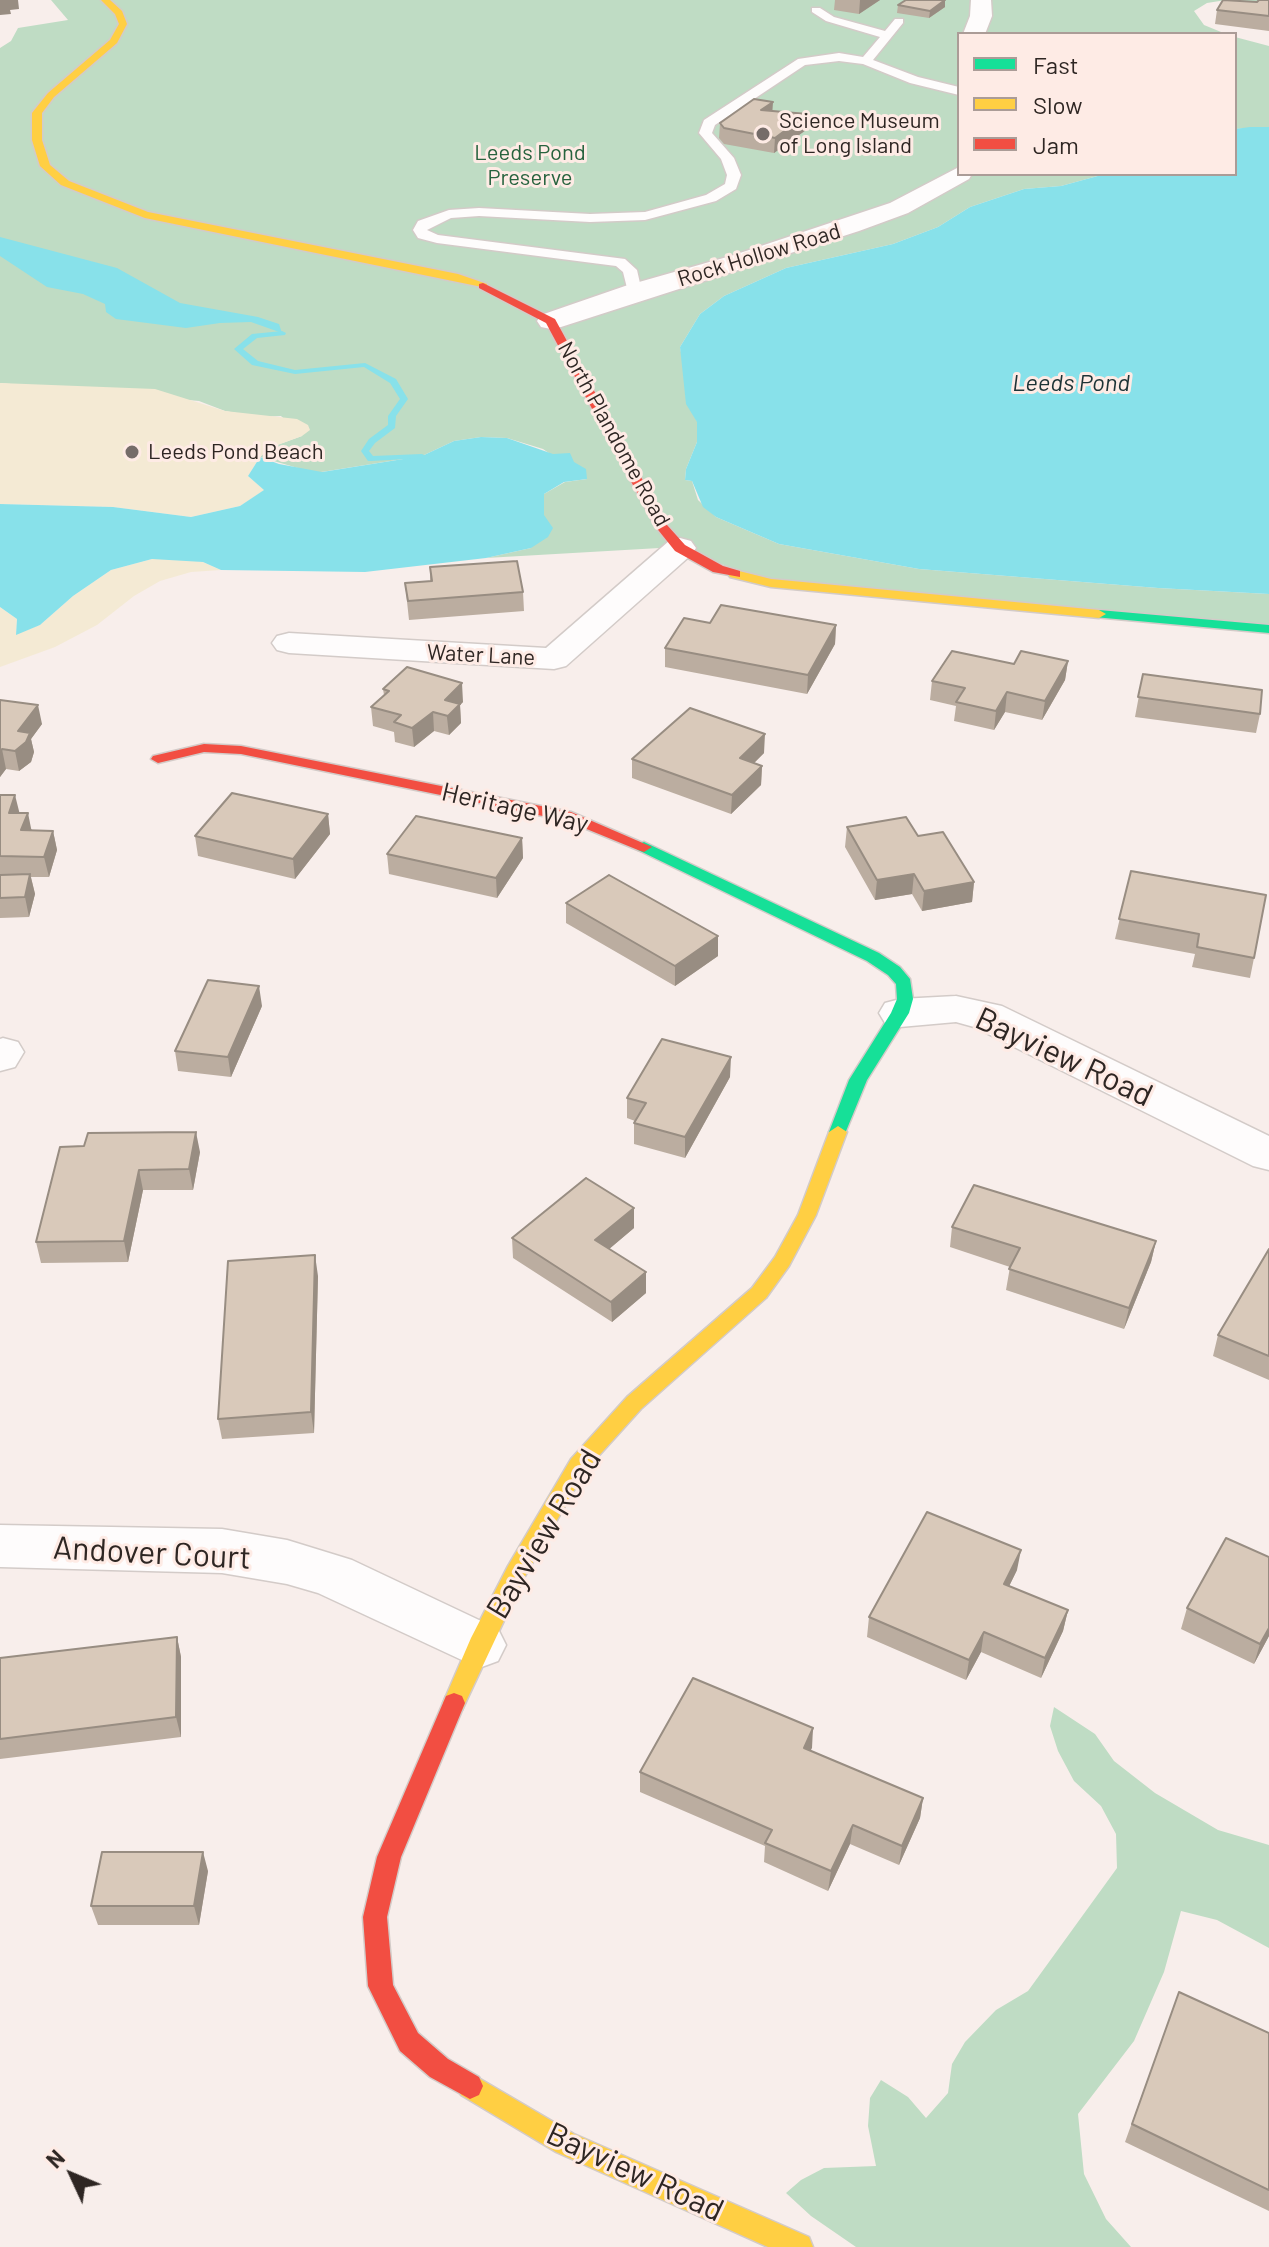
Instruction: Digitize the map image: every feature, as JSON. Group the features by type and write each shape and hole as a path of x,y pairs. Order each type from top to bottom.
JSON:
{"main road":[{"name":"North Plandome Road","path":"105,0 119,13 123,24 114,41 51,95 37,113 37,140 45,166 65,183 145,215 458,277 491,289 551,321 661,526 680,548 718,569 771,583 859,593 1269,629"},
{"name":"Heritage Way","path":"158,759 204,748 241,750 571,817 634,842 886,965 904,983 905,999 900,1013"},
{"name":"Bayview Road","path":"799,2247 565,2143 439,2068 409,2042 381,1986 375,1917 389,1857 479,1645 578,1465 634,1403 759,1293 782,1261 807,1215 858,1080 900,1013"}],"street":[{"path":"975,32 981,16 981,0"},
{"name":"Rock Hollow Road","path":"551,321 850,226 899,208 957,176"},
{"name":"Water Lane","path":"289,643 554,659 680,548"},
{"name":"Bayview Road","path":"900,1013 956,1009 987,1016 1269,1155"},
{"name":"Andover Court","path":"0,1546 222,1551 287,1562 333,1576 479,1645"}],"lane":[{"path":"816,10 830,19 887,35"},
{"path":"866,61 899,21"},
{"path":"635,292 630,270 620,262 437,239 423,235 420,230 423,224 449,214 479,212 590,218 645,216 711,198 731,186 734,175 727,158 705,133 709,123 802,62 839,57 866,61 914,80 957,91"}],"green space":[{"name":"Leeds Pond Preserve","path":"51,0 1226,0 1207,3 1194,11 1204,25 1221,32 957,32 957,176 1098,176 1061,186 1024,189 970,207 938,227 893,244 786,268 724,296 700,314 680,347 692,412 697,421 697,442 685,480 692,481 698,500 716,517 779,544 919,569 1269,594 1269,629 771,583 677,547 486,558 531,548 544,515 544,494 565,482 587,479 543,449 507,438 481,437 454,441 422,456 315,473 260,457 269,448 302,436 281,416 260,417 225,411 199,401 0,383 0,48 11,41 18,28 68,20"},
{"path":"1226,0 1263,0 1269,3"},
{"path":"1237,38 1269,46 1269,127 1237,129"},
{"path":"1054,1707 1095,1734 1114,1761 1155,1793 1218,1830 1269,1845 1269,1948 1217,1920 1181,1911 1164,1972 1134,2041 1078,2114 1084,2174 1106,2219 1131,2247 856,2247 811,2216 786,2193 801,2180 824,2168 876,2166 868,2126 870,2098 881,2080 908,2097 926,2118 948,2093 952,2064 965,2042 996,2010 1028,1991 1117,1868 1116,1834 1101,1806 1074,1781 1058,1751 1050,1726"}],"sand":[{"name":"Leeds Pond Beach","path":"0,383 155,389 225,411 297,419 308,425 310,430 269,448 260,457 248,476 265,490 240,506 191,517 113,507 0,504"},
{"path":"176,558 203,562 221,570 191,572 160,581 134,596 97,625 55,647 0,667 0,607 17,619 16,634 40,625 73,596 111,570 152,559"}],"water":[{"name":"Leeds Pond","path":"1269,127 1269,594 919,569 779,544 716,517 703,507 692,481 685,480 697,442 697,422 686,404 680,347 700,314 724,296 786,268 893,244 938,227 970,207 1024,189 1061,186 1098,176 1237,176 1237,129"},
{"path":"0,237 117,268 180,303 258,317 279,324 282,333 251,322 186,328 116,319 106,312 105,304 83,294 47,287 0,256"},
{"path":"481,437 507,438 553,454 570,453 574,462 586,469 587,479 564,482 544,494 544,515 553,528 548,537 531,548 486,558 365,572 221,570 203,562 152,559 111,570 73,596 40,625 16,635 17,619 0,607 0,504 113,507 191,517 240,506 264,490 248,476 260,457 322,472 422,456 454,441"}],"building":[{"path":"906,0 945,0 930,11 898,5"},
{"path":"1223,0 1269,0 1269,16 1217,10"},
{"path":"754,99 773,102 761,110 807,114 775,138 724,128 720,123"},
{"path":"517,561 523,592 408,601 405,583 432,581 430,567"},
{"path":"721,605 836,625 808,675 665,648 684,618 710,623"},
{"path":"952,651 1014,664 1021,651 1068,661 1045,701 1007,692 996,711 956,702 965,688 932,681"},
{"path":"407,667 462,683 445,700 460,704 448,716 433,712 412,728 394,722 401,715 371,707 389,691 383,689"},
{"path":"1143,674 1262,690 1260,714 1138,697"},
{"path":"0,700 38,705 18,731 30,733 26,742 15,751 2,749 0,752"},
{"path":"690,708 765,734 740,758 762,766 732,795 632,759"},
{"path":"232,793 328,814 293,859 195,836"},
{"path":"0,795 15,795 9,813 28,813 21,830 53,831 44,857 0,856"},
{"path":"416,816 522,838 496,878 387,854"},
{"path":"906,817 918,836 943,832 974,882 924,891 914,874 877,880 847,827"},
{"path":"1131,871 1266,895 1254,958 1197,947 1199,934 1119,919"},
{"path":"30,874 25,897 0,898 0,875"},
{"path":"609,875 718,936 675,966 566,903"},
{"path":"208,980 259,986 228,1057 175,1051"},
{"path":"662,1039 731,1057 685,1137 634,1123 646,1103 627,1098"},
{"path":"196,1132 189,1169 139,1170 124,1241 36,1242 60,1147 84,1146 88,1133"},
{"path":"586,1178 634,1208 595,1240 646,1272 611,1302 512,1238"},
{"path":"974,1185 1156,1241 1129,1308 1009,1269 1020,1248 952,1227"},
{"path":"1269,1249 1269,1356 1218,1335"},
{"path":"315,1255 311,1412 218,1419 228,1261"},
{"path":"927,1512 1021,1550 1004,1584 1068,1610 1045,1658 984,1632 969,1660 869,1617"},
{"path":"1226,1538 1269,1557 1269,1628 1260,1644 1187,1608"},
{"path":"177,1637 176,1717 0,1739 0,1658"},
{"path":"693,1678 813,1728 804,1748 923,1798 902,1846 853,1825 831,1871 765,1843 772,1830 640,1772"},
{"path":"102,1852 203,1852 194,1906 91,1906"},
{"path":"1179,1992 1269,2033 1269,2190 1132,2124"}],"waterway":[{"path":"282,333 255,336 238,349 255,363 295,372 365,365 393,381 404,399 392,416 392,426 372,441 365,451 371,459 422,456"}],"traffic: fast":[{"path":"1099,614 1269,629"},
{"path":"644,847 873,957 894,971 904,983 905,999 900,1013 858,1080 838,1132"}],"traffic: slow":[{"path":"105,0 119,13 123,24 114,41 51,95 37,113 37,140 45,166 65,183 145,215 458,277 483,286"},
{"path":"735,574 771,583 859,593 1099,614"},
{"path":"454,1703 516,1572 578,1465 634,1403 759,1293 782,1261 807,1215 838,1132"},
{"path":"470,2086 565,2143 799,2247"}],"traffic: jam":[{"path":"483,286 551,321 661,526 680,548 718,569 735,574"},
{"path":"158,759 204,748 241,750 571,817 644,847"},
{"path":"454,1703 389,1857 375,1917 381,1986 409,2042 439,2068 470,2086"}],"place":[{"name":"Science Museum of Long Island","path":"763,134"},
{"name":"Leeds Pond Beach","path":"132,452"}]}
